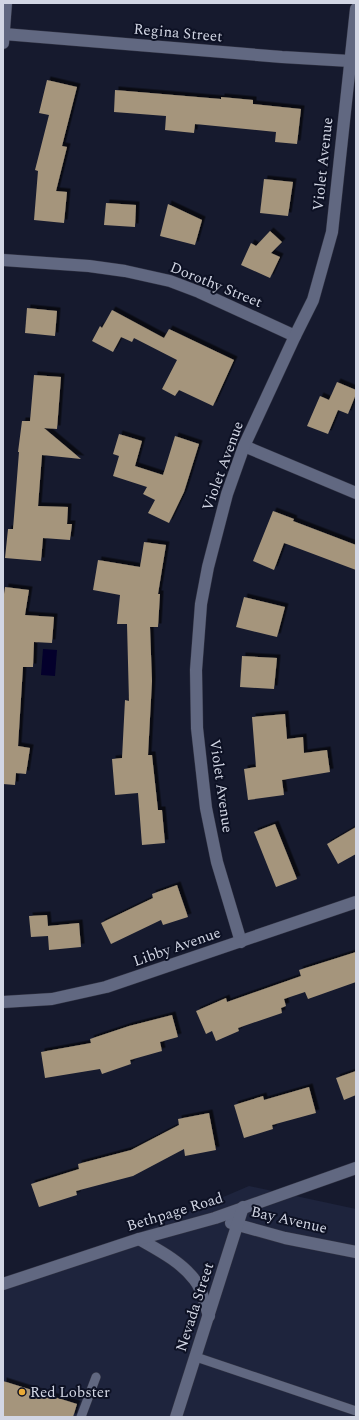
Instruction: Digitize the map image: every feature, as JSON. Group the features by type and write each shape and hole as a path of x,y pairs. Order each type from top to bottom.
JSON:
{"street":[{"path":"3,38 6,3"},
{"name":"Violet Avenue","path":"241,942 217,862 206,808 197,728 196,670 201,604 208,567 227,494 244,446 313,300 332,232 356,9"},
{"name":"Regina Street","path":"3,38 350,61"},
{"name":"Dorothy Street","path":"3,260 125,270 170,281 199,292 295,336"},
{"path":"244,446 356,493"},
{"name":"Libby Avenue","path":"3,1002 52,999 106,987 356,902"},
{"name":"Bethpage Road","path":"3,1284 139,1239 215,1218 356,1168"},
{"name":"Nevada Street","path":"176,1417 243,1207"},
{"name":"Bay Avenue","path":"215,1218 284,1238 356,1252"},
{"path":"139,1239 163,1253 195,1280 209,1316"}],"lane":[{"path":"196,1357 356,1411"},
{"path":"81,1417 96,1377"}],"shaded area":[{"path":"43,649 57,650 55,676 41,675"},
{"path":"249,1186 356,1209 356,1417 3,1417 3,1291"}],"building":[{"path":"47,80 77,87 62,146 67,147 56,191 67,192 64,223 34,220 38,171 35,170 49,115 39,113"},
{"path":"115,90 221,99 221,97 253,100 253,104 301,109 297,144 275,142 276,132 195,124 194,133 165,130 166,116 114,112"},
{"path":"264,179 293,182 288,216 260,213"},
{"path":"106,203 136,205 135,227 104,225"},
{"path":"168,204 202,220 195,245 160,236"},
{"path":"270,231 282,242 271,253 280,257 270,278 241,265 251,243 256,246"},
{"path":"27,308 57,311 55,336 25,333"},
{"path":"112,310 164,338 169,329 234,360 213,406 179,390 175,396 162,389 177,360 134,338 132,342 121,337 113,352 92,341 100,326 102,328"},
{"path":"34,375 61,377 57,429 44,428 81,459 42,455 38,506 68,507 67,524 72,524 70,540 43,538 41,561 5,558 8,529 13,529 18,452 22,421 30,421"},
{"path":"337,382 356,390 356,394 348,414 338,410 328,434 307,426 320,396 329,400"},
{"path":"119,434 142,441 135,466 163,475 175,436 199,444 184,492 169,523 148,513 155,500 143,494 147,487 113,476 119,456 113,454"},
{"path":"273,511 294,519 293,521 356,545 356,570 284,543 274,570 253,561"},
{"path":"144,542 166,545 158,594 160,594 158,627 150,627 152,681 148,755 152,755 158,810 162,810 165,843 142,845 138,793 115,795 112,759 122,758 125,700 129,701 127,624 117,624 120,595 93,590 98,560 140,567"},
{"path":"5,587 29,590 25,615 54,617 52,643 34,642 33,667 23,667 18,746 30,748 26,774 16,773 15,785 3,784 3,601"},
{"path":"244,597 285,607 277,637 236,627"},
{"path":"242,656 277,658 274,689 240,687"},
{"path":"285,714 287,739 303,737 304,753 327,750 330,772 282,780 284,795 248,800 244,769 256,767 252,717"},
{"path":"275,824 297,879 276,887 254,832"},
{"path":"356,827 356,854 338,864 327,844"},
{"path":"177,885 188,917 163,925 161,920 111,944 101,923 153,898 152,894"},
{"path":"47,915 48,926 79,923 81,947 49,950 48,936 31,937 29,916"},
{"path":"356,952 356,982 308,999 305,992 284,999 286,1006 281,1008 282,1013 238,1028 239,1031 216,1041 212,1031 206,1034 196,1011 226,998 227,1002 301,976 299,970"},
{"path":"172,1015 178,1037 160,1042 162,1051 130,1060 131,1064 102,1074 100,1069 45,1078 41,1052 91,1043 90,1039 129,1026"},
{"path":"356,1071 356,1095 344,1100 336,1078"},
{"path":"309,1087 316,1113 272,1125 273,1129 244,1138 234,1105 263,1096 264,1100"},
{"path":"209,1113 216,1150 185,1156 184,1149 133,1176 76,1191 77,1195 39,1207 31,1184 79,1169 78,1164 131,1150 179,1125 178,1119"},
{"name":"Red Lobster","path":"3,1381 77,1404 73,1417 3,1417"}],"place":[{"name":"Red Lobster","path":"22,1392"}]}
